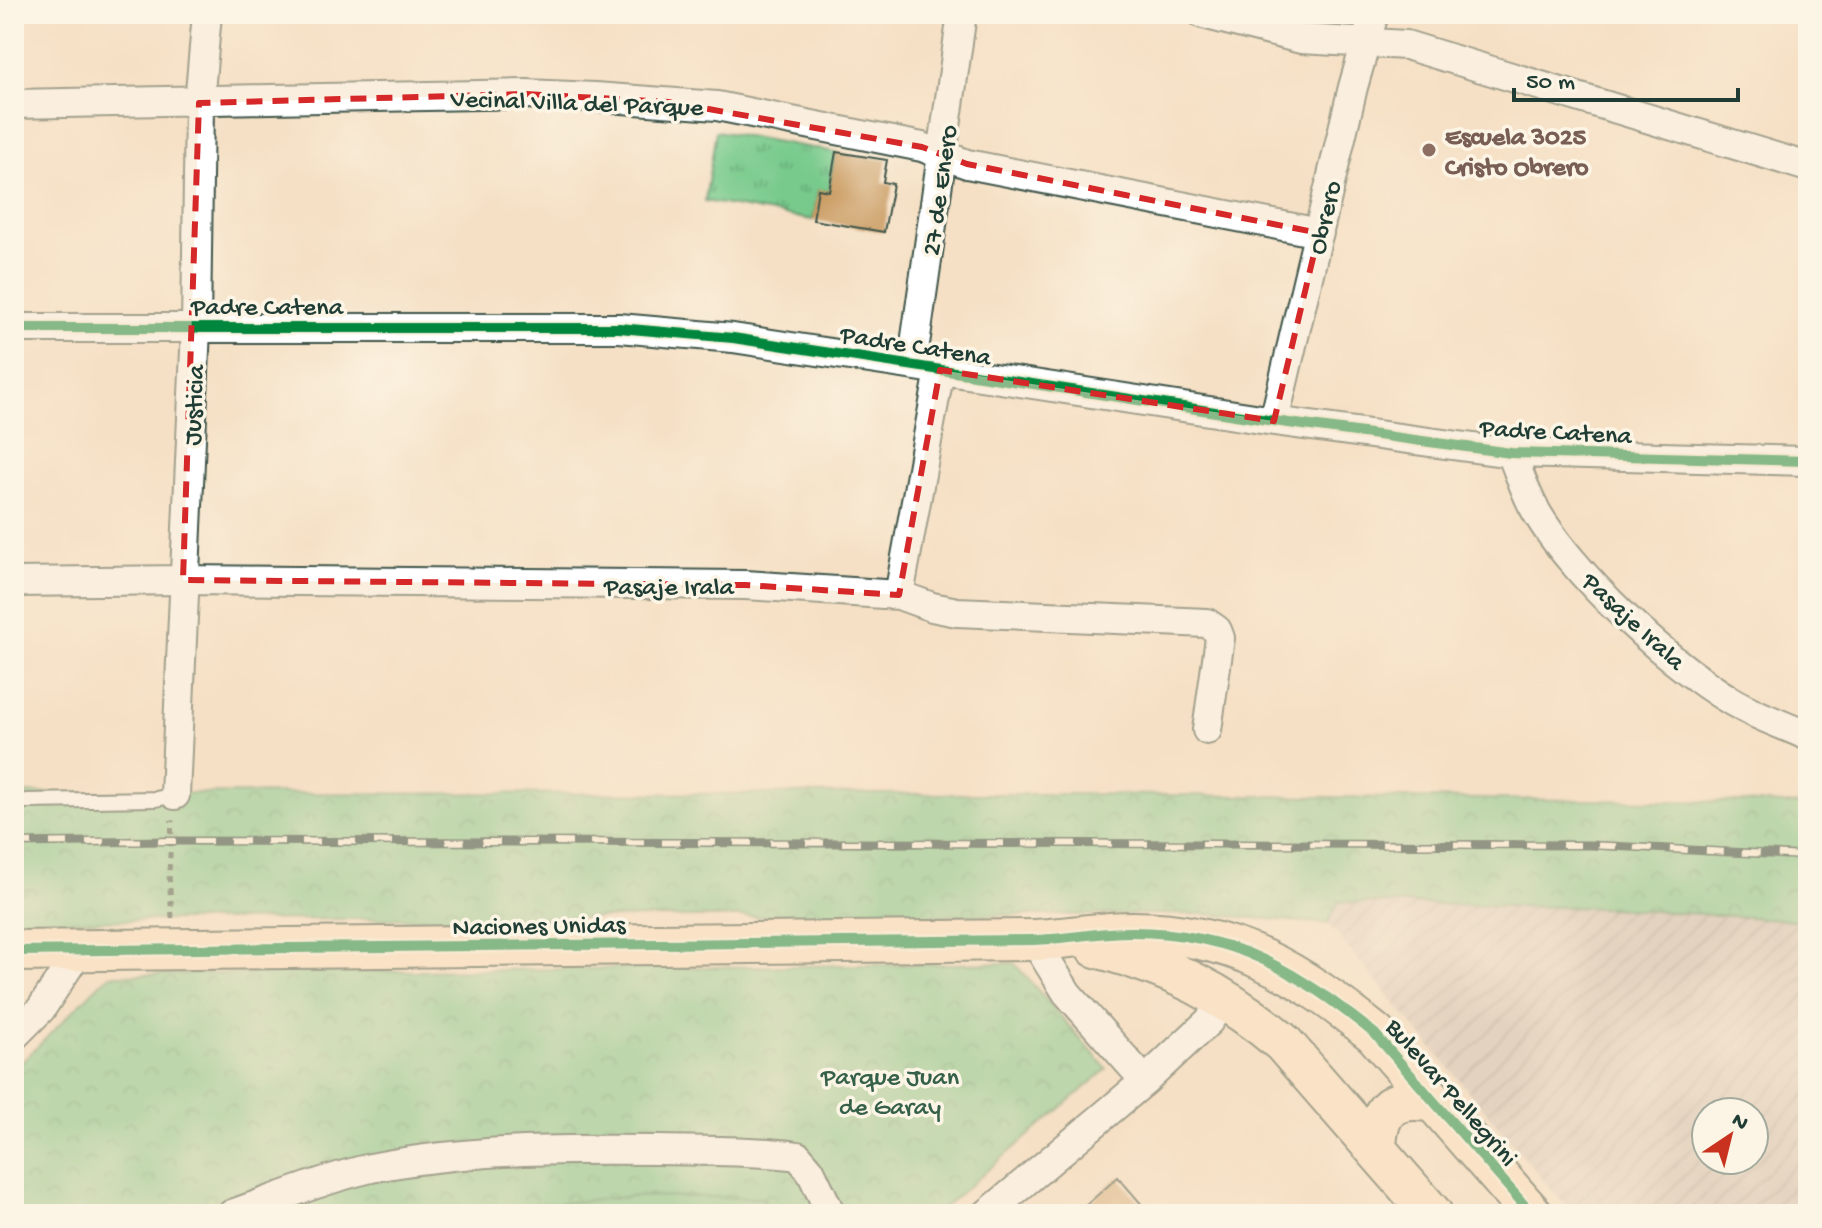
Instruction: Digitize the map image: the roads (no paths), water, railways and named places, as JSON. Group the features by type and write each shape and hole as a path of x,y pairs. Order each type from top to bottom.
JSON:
{"street":[{"name":"Justicia","path":"175,795 196,328 199,103 207,14"},
{"name":"27 de Enero","path":"912,365 962,14"},
{"path":"1203,14 1301,39 1406,45 1808,167"},
{"name":"Obrero","path":"1274,421 1374,14"},
{"name":"Vecinal Villa del Parque","path":"14,104 199,103 526,94 717,106 922,147 967,164 1319,233"},
{"name":"Padre Catena","path":"14,328 619,328 733,338 1274,421 1511,453 1808,461"},
{"path":"899,595 940,370"},
{"name":"Pasaje Irala","path":"1511,453 1533,505 1552,535 1622,614 1705,684 1746,709 1808,736"},
{"name":"Pasaje Irala","path":"14,582 183,580 745,585 899,595 957,612 1207,623 1217,630 1220,638 1207,730"},
{"name":"Bulevar Pellegrini","path":"1050,939 1131,932 1179,936 1253,953 1315,987 1375,1034 1532,1214"},
{"path":"1050,939 1156,964 1224,999 1283,1043 1432,1214"},
{"path":"1050,939 1067,993 1145,1081"},
{"name":"Naciones Unidas","path":"14,951 1050,939"},
{"path":"14,1036 41,1009 80,949"},
{"path":"987,1214 1145,1081 1209,1021 1224,999"},
{"path":"1376,1148 1377,1129 1389,1107 1399,1100 1413,1098 1435,1102"},
{"path":"232,1214 318,1183 372,1168 478,1154 580,1149 753,1152 798,1156 810,1170 831,1214"}],"lane":[{"path":"26,801 156,799 175,795"}],"railway":[{"path":"14,843 1590,845 1808,856"}],"place":[{"name":"Escuela 3025 Cristo Obrero","path":"1429,150"}],"park label":[{"name":"Parque Juan de Garay","path":"890,1090"}]}
